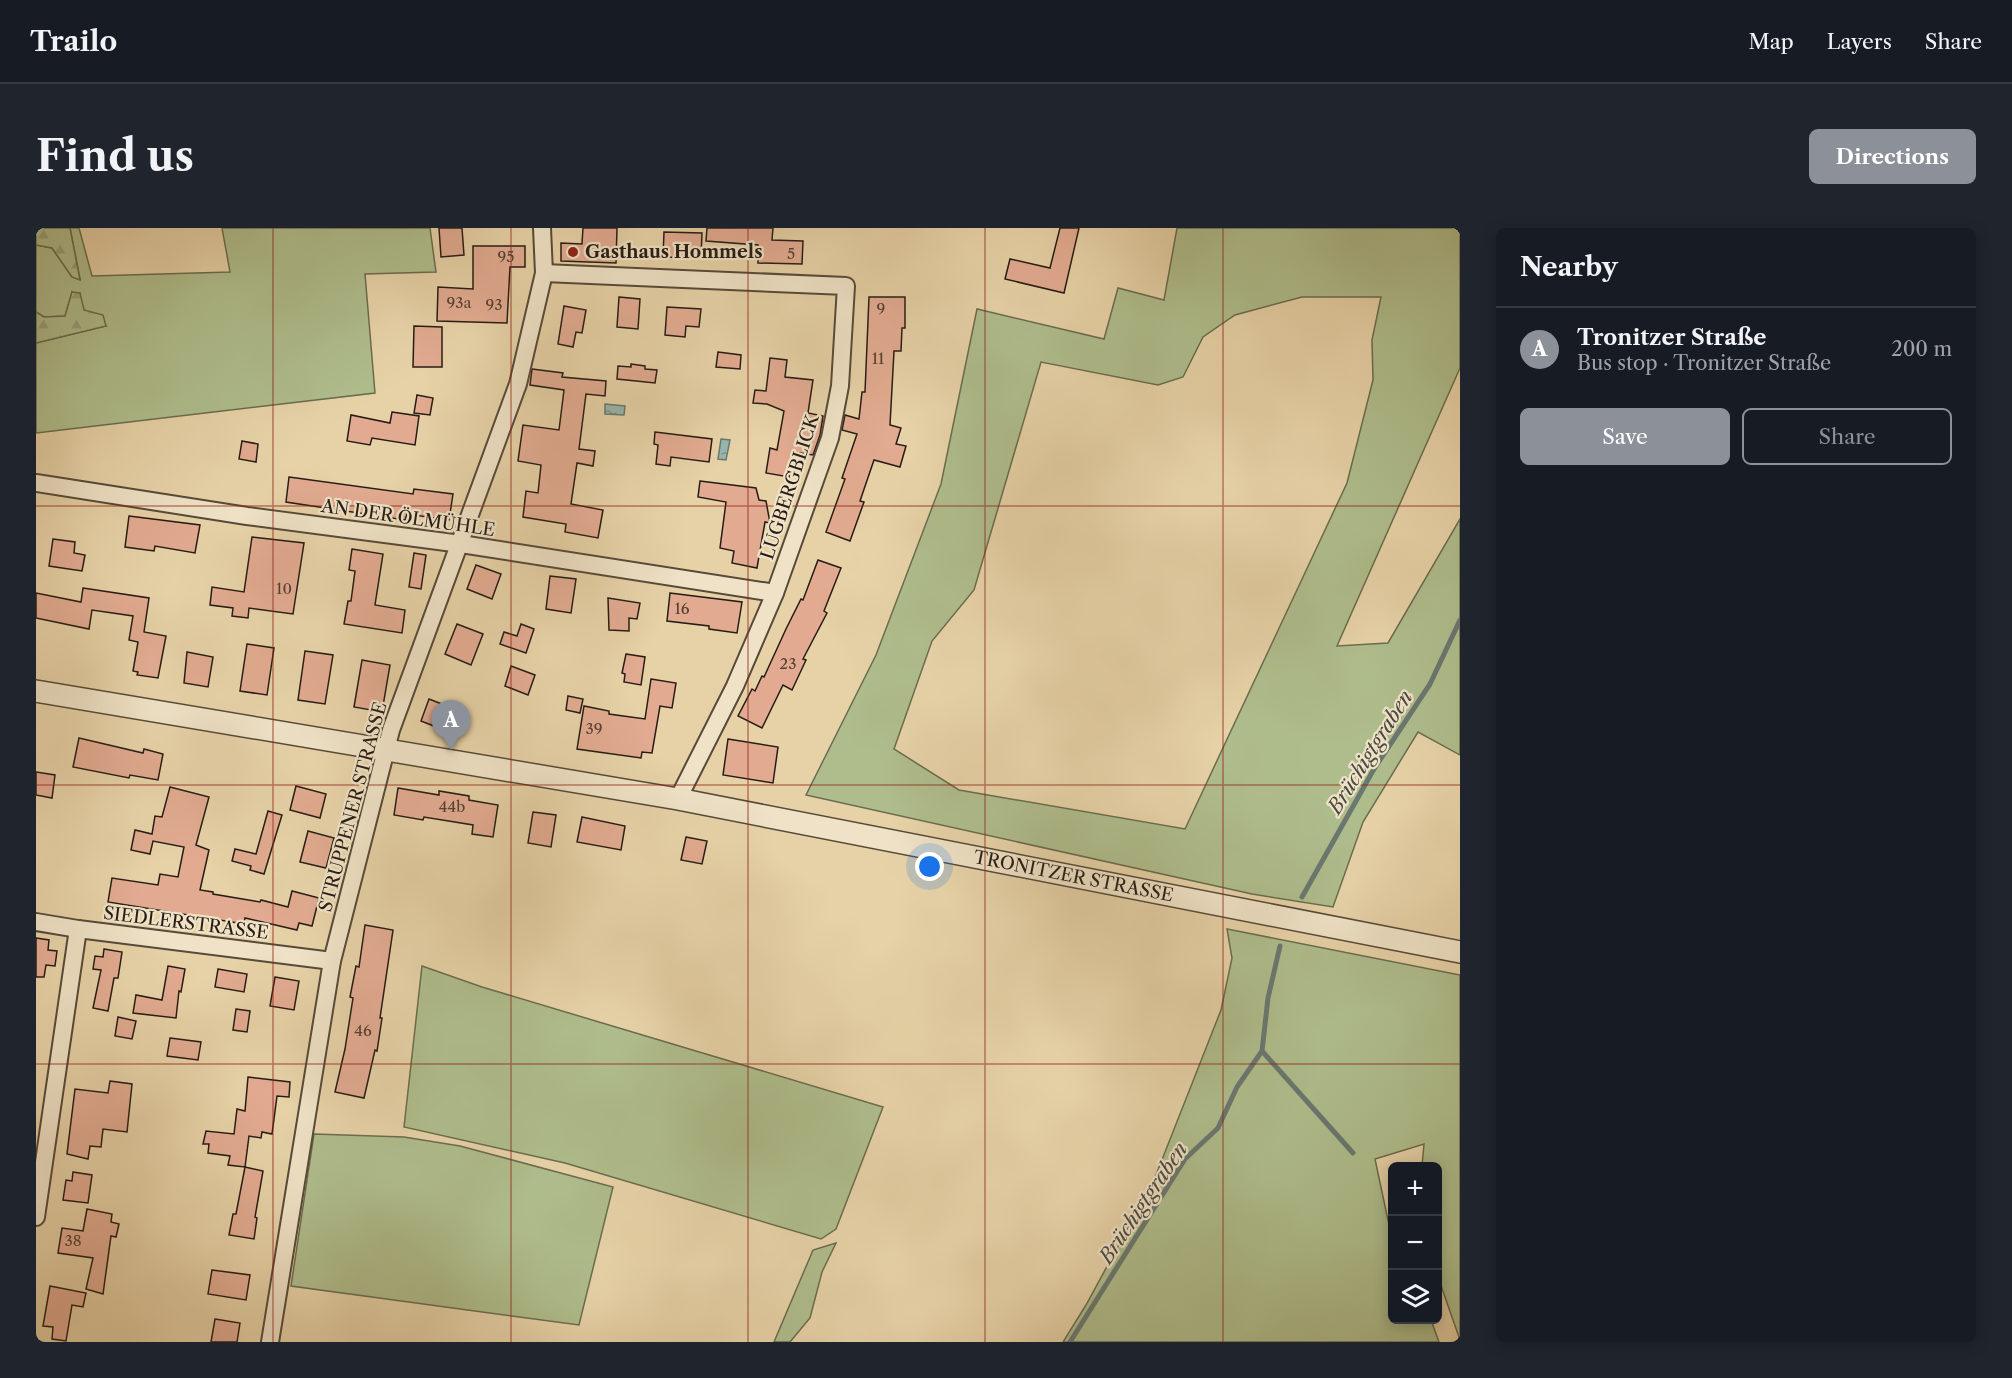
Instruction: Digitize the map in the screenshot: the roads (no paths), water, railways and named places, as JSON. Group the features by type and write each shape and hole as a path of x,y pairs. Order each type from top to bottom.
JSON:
{"street":[{"name":"STRUPPENER STRASSE","path":"270,1342 332,961 386,749 518,384 544,273 542,228"},
{"name":"LUGBERGBLICK","path":"544,273 846,286 840,386 830,438 775,593 735,686 678,799"},
{"name":"AN DER ÖLMÜHLE","path":"36,483 247,516 461,544 775,593"},
{"name":"TRONITZER STRASSE","path":"36,691 678,799 1460,952"},
{"name":"SIEDLERSTRASSE","path":"36,922 332,961"},
{"path":"36,1217 78,929"}],"water":[{"path":"605,404 625,406 624,415 605,414"},
{"path":"721,439 730,440 726,460 718,459"}],"waterway":[{"name":"Brüchigtgraben","path":"1302,897 1374,769 1430,684 1460,620"},
{"name":"Brüchigtgraben","path":"1070,1342 1185,1159 1218,1128 1237,1087 1262,1051 1268,998 1280,946"},
{"path":"1262,1051 1353,1153"}],"place":[{"name":"Gasthaus Hommels","path":"573,252"},
{"name":"Tronitzer Straße","path":"451,750"}]}
